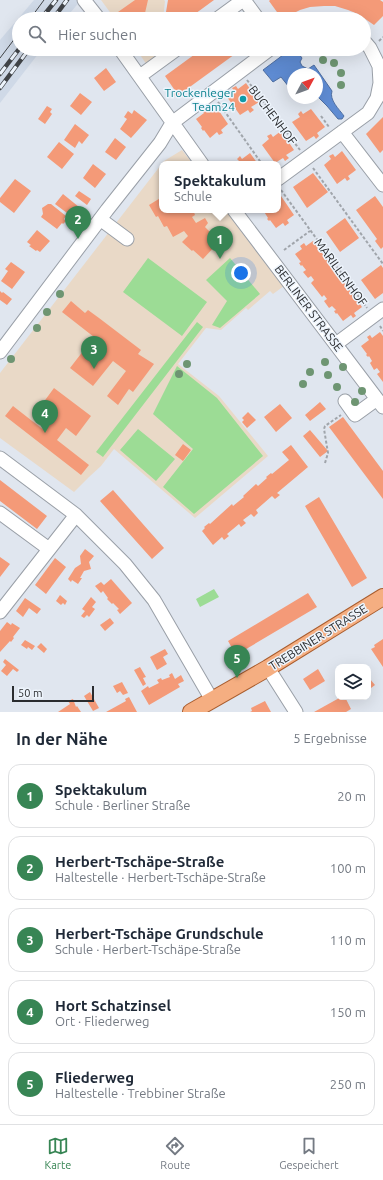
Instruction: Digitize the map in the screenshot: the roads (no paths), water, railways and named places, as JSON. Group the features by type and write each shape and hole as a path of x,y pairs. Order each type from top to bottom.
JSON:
{"main road":[{"name":"TREBBINER STRASSE","path":"191,712 268,668 383,597"}],"street":[{"path":"84,0 93,12"},
{"path":"228,12 244,0 253,12"},
{"path":"281,177 368,113 377,98 380,82 379,66 371,50"},
{"path":"125,56 200,161"},
{"path":"140,76 167,56"},
{"path":"0,352 100,219 160,143 172,123 261,56"},
{"path":"342,132 381,178"},
{"name":"BERLINER STRASSE","path":"237,213 380,403"},
{"path":"100,219 127,240"},
{"path":"336,344 378,313"},
{"path":"347,405 355,415 380,403"},
{"path":"0,458 76,515 125,564 154,600 212,700"},
{"path":"0,513 49,549"},
{"path":"0,612 76,515"},
{"path":"268,668 296,712"}],"water":[{"path":"282,56 300,56 302,58 300,62 302,66 306,68 287,68 287,84 281,77 273,82 263,70"},
{"path":"323,78 332,91 331,94 333,101 344,116 342,119 338,119 323,102"}],"tram line":[{"path":"35,12 44,0"},
{"path":"0,58 12,42"}],"railway":[{"path":"47,12 56,0"},
{"path":"58,12 67,0"},
{"path":"0,74 14,56"},
{"path":"0,88 24,56"}],"place":[{"name":"Trockenleger Team24","path":"243,99"},
{"name":"Herbert-Tschäpe-Straße","path":"78,239"},
{"name":"Spektakulum","path":"220,259"},
{"name":"Herbert-Tschäpe Grundschule","path":"94,369"},
{"name":"Hort Schatzinsel","path":"45,433"},
{"name":"Fliederweg","path":"237,678"}]}
